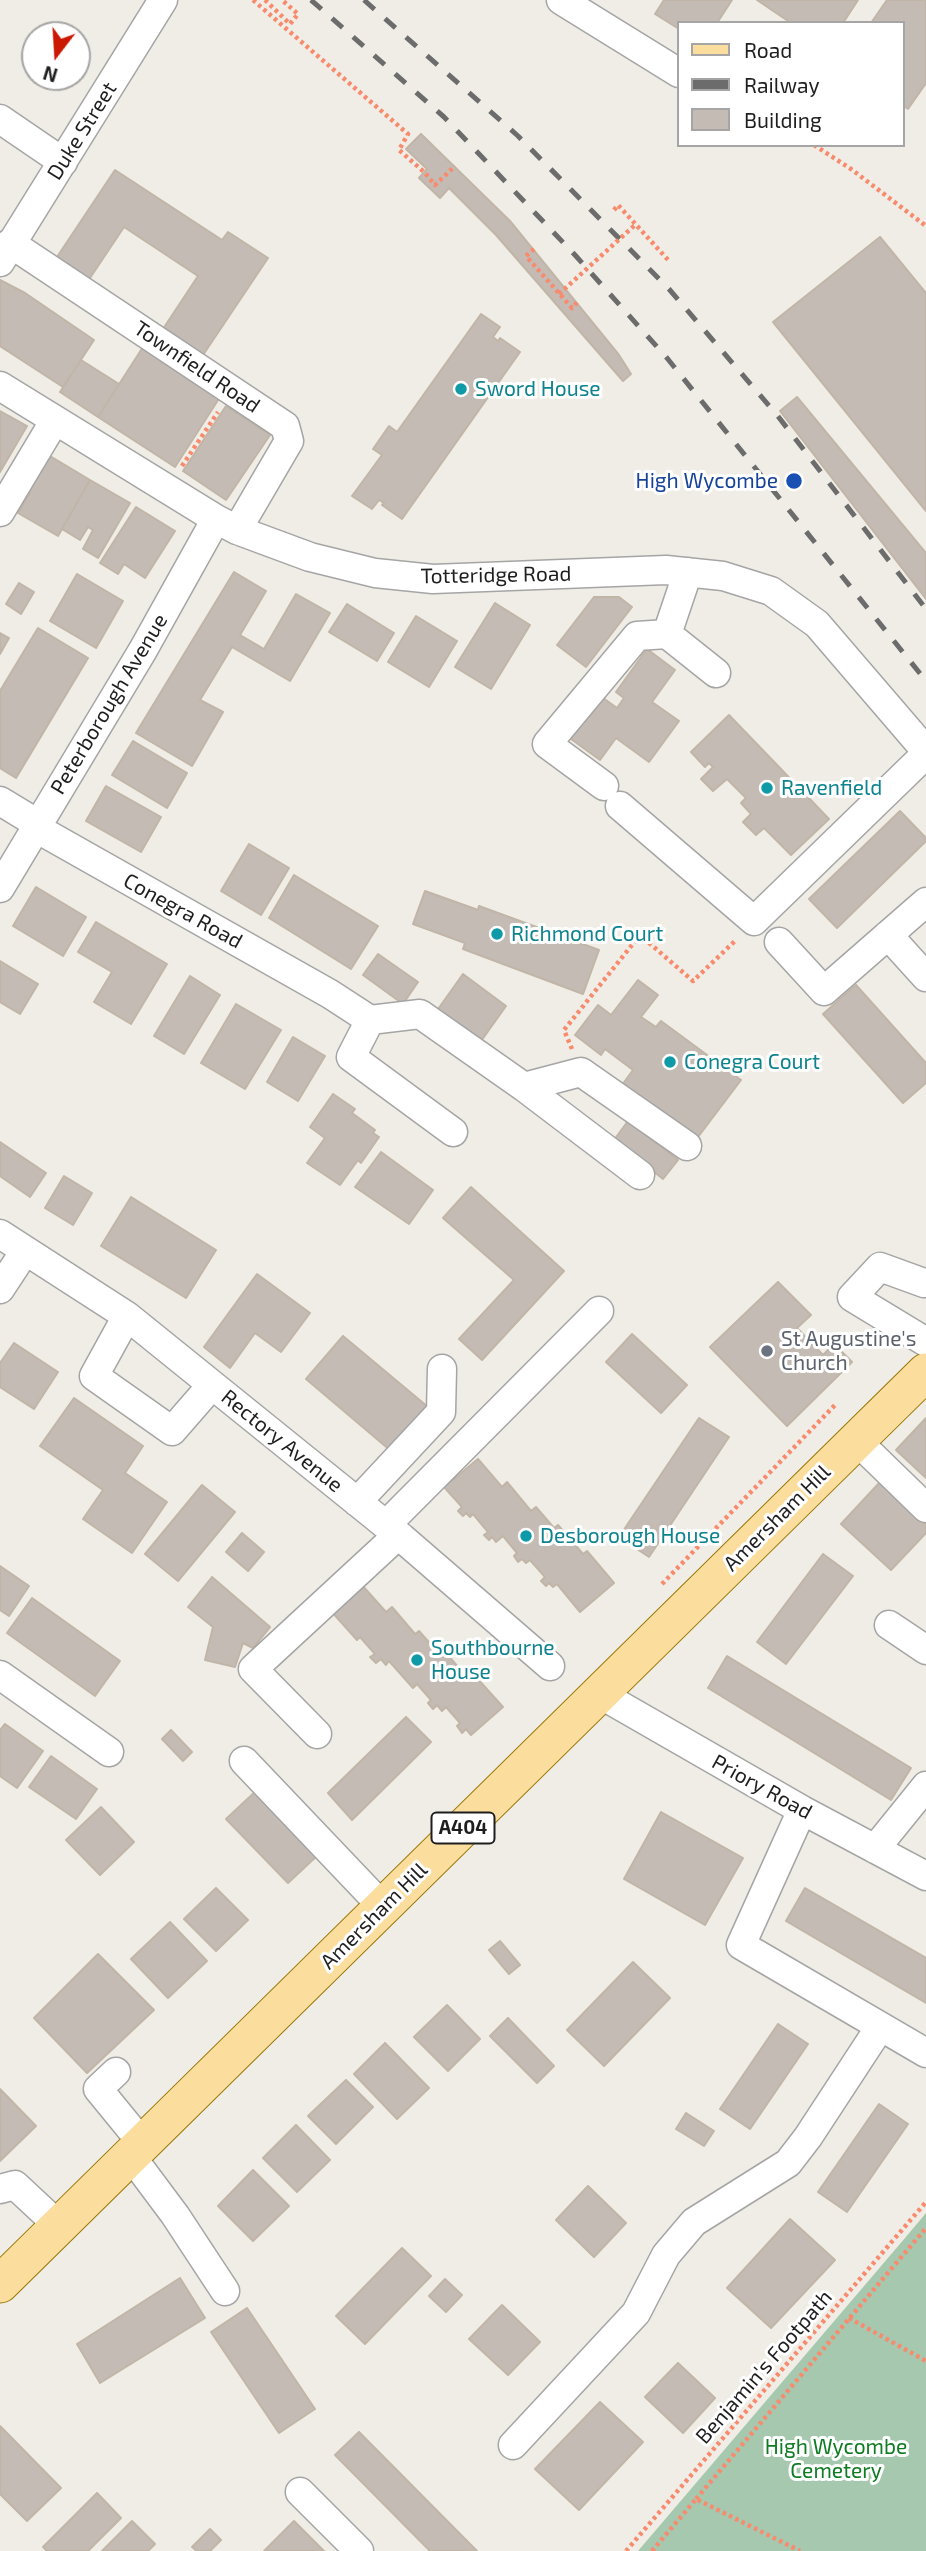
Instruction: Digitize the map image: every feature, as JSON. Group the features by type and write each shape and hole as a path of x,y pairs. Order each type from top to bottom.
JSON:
{"main road":[{"name":"Amersham Hill","path":"0,2284 926,1371"}],"street":[{"name":"Duke Street","path":"5,252 163,0"},
{"path":"561,0 678,72"},
{"path":"0,119 63,162"},
{"name":"Townfield Road","path":"5,252 285,426 289,441 227,524"},
{"name":"Totteridge Road","path":"0,386 227,524 310,556 362,570 433,579 666,570 723,576 771,592 817,624 926,753"},
{"path":"0,512 55,420"},
{"name":"Peterborough Avenue","path":"0,888 143,650 227,524"},
{"path":"667,634 688,572"},
{"path":"716,673 667,634 637,636 547,744 612,796 754,922 926,753"},
{"name":"Conegra Road","path":"0,801 37,826 330,994 370,1020"},
{"path":"779,942 824,991 926,902"},
{"path":"888,935 926,976"},
{"path":"453,1132 351,1057 370,1020 420,1014 524,1087 640,1175"},
{"path":"524,1087 581,1072 687,1146"},
{"name":"Rectory Avenue","path":"0,1234 127,1316 392,1530 550,1666"},
{"path":"0,1289 25,1251"},
{"path":"924,1283 880,1267 852,1297 926,1342"},
{"path":"317,1734 253,1669 392,1530 599,1311"},
{"path":"127,1316 94,1376 172,1431 212,1385"},
{"path":"357,1502 441,1412 442,1368"},
{"path":"856,1440 926,1508"},
{"path":"889,1625 926,1650"},
{"path":"0,1675 109,1752"},
{"name":"Priory Road","path":"600,1694 802,1810 926,1876"},
{"path":"244,1761 383,1907"},
{"path":"875,1849 926,1786"},
{"path":"802,1810 741,1945 926,2053"},
{"path":"513,2445 636,2312 666,2255 694,2222 788,2163 880,2027"},
{"path":"116,2072 98,2089 225,2291"},
{"path":"0,2189 15,2185 59,2226"},
{"path":"300,2492 359,2551"}],"path":[{"path":"253,0 408,134 399,150 435,185 455,166"},
{"path":"265,0 290,24 298,14 282,0"},
{"path":"817,147 851,169 926,226"},
{"path":"616,208 670,262"},
{"path":"559,294 635,225"},
{"path":"534,249 526,256 559,294 572,308 579,300"},
{"path":"166,489 212,421"},
{"path":"581,1072 564,1030 640,935 693,981 754,922"},
{"path":"661,1585 835,1405"},
{"name":"Benjamin's Footpath","path":"626,2551 926,2202"},
{"path":"652,2551 926,2228"},
{"path":"849,2318 926,2361"},
{"path":"696,2499 800,2551"}],"green space":[{"name":"High Wycombe Cemetery","path":"926,2213 926,2551 638,2551 905,2238"}],"building":[{"path":"664,0 732,0 718,21 678,21 678,28 655,14"},
{"path":"757,0 858,0 844,21 788,21"},
{"path":"887,0 926,0 926,83 908,109 905,107 905,21 872,21"},
{"path":"421,134 510,221 619,355 631,374 623,381 496,235 449,188 440,198 419,178 427,169 406,149"},
{"path":"115,170 222,240 228,232 268,258 201,358 161,332 198,276 124,227 88,281 55,260"},
{"path":"880,237 926,293 926,511 773,322"},
{"path":"0,280 25,293 94,340 63,387 0,346"},
{"name":"Sword House","path":"481,314 500,327 493,337 498,341 500,338 520,352 402,519 379,500 372,509 352,496 382,455 373,449 389,426 397,432"},
{"path":"143,347 220,397 175,467 98,417"},
{"path":"81,360 119,384 98,417 60,392"},
{"path":"797,397 926,553 926,599 780,411"},
{"path":"226,406 270,435 226,500 183,471"},
{"path":"0,411 27,426 0,472"},
{"path":"45,453 90,480 58,536 18,513 30,493 24,489"},
{"path":"90,480 130,503 98,558 83,549 93,530 88,527 80,540 62,529"},
{"path":"136,507 175,531 145,578 124,564 118,574 100,563"},
{"path":"234,572 266,591 240,635 264,649 296,594 330,613 290,681 232,647 200,700 223,712 192,766 136,733"},
{"path":"77,574 123,601 96,648 50,621"},
{"path":"19,583 34,592 21,614 6,604"},
{"path":"594,597 619,597 632,607 586,667 557,645"},
{"path":"495,603 530,625 491,689 455,667"},
{"path":"347,604 394,633 377,661 329,632"},
{"path":"416,616 457,641 429,687 388,662"},
{"path":"38,628 88,658 16,778 0,768 0,691"},
{"path":"0,633 9,638 0,654"},
{"path":"647,649 675,670 652,702 679,721 649,762 616,738 600,760 571,739 589,715 599,695 617,708 624,698 616,692"},
{"name":"Ravenfield","path":"729,715 829,819 791,855 764,828 756,835 743,822 751,814 741,803 746,798 727,779 713,791 701,779 713,767 709,763 705,767 691,752"},
{"path":"133,741 187,773 167,808 112,775"},
{"path":"106,786 161,817 141,852 86,821"},
{"path":"900,811 926,841 837,928 809,899"},
{"path":"249,844 289,868 261,915 221,891"},
{"path":"294,875 378,926 351,969 269,918"},
{"path":"36,887 86,917 63,956 13,926"},
{"name":"Richmond Court","path":"425,891 478,910 479,906 599,950 583,994 463,949 465,943 413,924"},
{"path":"96,922 167,964 131,1024 94,1002 112,972 78,952"},
{"path":"378,954 418,982 403,1004 363,975"},
{"path":"0,961 38,984 20,1014 0,1002"},
{"path":"463,974 506,1006 479,1044 436,1012"},
{"path":"190,976 220,995 184,1054 154,1036"},
{"name":"Conegra Court","path":"638,980 658,995 641,1017 656,1027 661,1021 741,1080 695,1141 622,1085 633,1070 605,1049 601,1055 575,1035 598,1005 611,1015"},
{"path":"856,985 926,1063 926,1083 903,1103 823,1014"},
{"path":"236,1004 281,1030 245,1089 201,1063"},
{"path":"293,1037 325,1056 298,1101 267,1082"},
{"path":"333,1094 355,1109 352,1113 375,1130 373,1133 379,1137 361,1163 358,1160 340,1185 307,1163 325,1138 310,1127"},
{"path":"628,1121 678,1160 663,1179 614,1140"},
{"path":"0,1142 46,1173 30,1197 0,1176"},
{"path":"381,1152 433,1190 409,1224 355,1187"},
{"path":"64,1176 92,1193 73,1225 45,1208"},
{"path":"471,1187 564,1271 482,1360 459,1339 514,1280 443,1218"},
{"path":"131,1197 216,1250 186,1298 101,1246"},
{"path":"257,1274 310,1313 281,1352 255,1333 230,1368 204,1347"},
{"name":"St Augustine's Church","path":"778,1282 811,1315 797,1328 823,1355 834,1344 852,1362 787,1426 710,1347"},
{"path":"632,1334 687,1385 661,1413 606,1362"},
{"path":"343,1336 428,1407 391,1451 306,1379"},
{"path":"14,1343 58,1372 34,1409 0,1387 0,1363"},
{"path":"74,1398 143,1446 125,1473 167,1502 132,1553 83,1519 103,1490 40,1446"},
{"path":"699,1418 729,1437 649,1557 619,1537"},
{"path":"926,1418 926,1478 896,1450"},
{"name":"Desborough House","path":"478,1459 502,1487 507,1482 531,1511 536,1507 554,1528 558,1525 583,1554 587,1551 614,1583 580,1612 557,1584 553,1587 549,1583 546,1586 541,1581 545,1577 530,1560 526,1563 522,1559 518,1562 514,1556 517,1553 503,1536 496,1542 492,1537 489,1540 484,1535 488,1532 473,1514 470,1517 466,1513 463,1516 458,1511 462,1507 444,1487"},
{"path":"880,1482 926,1525 926,1533 891,1570 841,1524"},
{"path":"202,1485 235,1512 178,1581 145,1554"},
{"path":"242,1533 264,1552 248,1571 226,1552"},
{"path":"823,1554 853,1576 786,1664 757,1642"},
{"path":"0,1566 29,1586 9,1616 0,1610"},
{"path":"212,1577 270,1627 253,1648 243,1643 235,1667 205,1660 213,1627 188,1607"},
{"name":"Southbourne House","path":"361,1584 386,1612 392,1607 415,1634 419,1631 442,1657 446,1653 471,1682 476,1677 503,1707 471,1735 466,1729 462,1733 457,1726 460,1723 446,1707 442,1711 437,1705 433,1709 428,1703 431,1700 417,1684 413,1688 389,1661 386,1665 381,1659 376,1663 370,1657 375,1654 360,1637 357,1640 331,1611"},
{"path":"32,1598 120,1661 95,1696 7,1633"},
{"path":"727,1656 911,1768 891,1800 708,1688"},
{"path":"406,1717 431,1742 352,1820 328,1793"},
{"path":"5,1724 43,1751 17,1788 0,1776 0,1730"},
{"path":"171,1730 192,1752 183,1761 162,1739"},
{"path":"51,1756 97,1789 76,1819 29,1787"},
{"path":"257,1790 319,1854 288,1883 226,1819"},
{"path":"101,1807 134,1842 100,1875 66,1840"},
{"path":"661,1812 743,1858 705,1925 624,1879"},
{"path":"216,1888 248,1920 216,1951 184,1919"},
{"path":"805,1888 926,1958 926,2003 786,1921"},
{"path":"170,1922 207,1961 168,1998 131,1959"},
{"path":"500,1941 520,1965 509,1974 489,1950"},
{"path":"98,1954 154,2010 87,2073 34,2018"},
{"path":"633,1962 670,1998 604,2066 567,2030"},
{"path":"447,2005 480,2039 448,2071 414,2037"},
{"path":"508,2018 554,2066 537,2083 490,2036"},
{"path":"778,2024 808,2044 750,2129 720,2109"},
{"path":"385,2043 429,2088 397,2119 354,2074"},
{"path":"346,2080 373,2107 336,2144 308,2116"},
{"path":"0,2089 36,2126 0,2161"},
{"path":"879,2104 908,2124 847,2212 818,2192"},
{"path":"686,2113 714,2131 704,2146 676,2129"},
{"path":"296,2125 330,2160 297,2192 263,2158"},
{"path":"253,2170 289,2206 253,2241 218,2206"},
{"path":"588,2186 626,2223 594,2257 556,2220"},
{"path":"790,2219 835,2260 771,2328 727,2288"},
{"path":"402,2248 431,2276 365,2344 336,2316"},
{"path":"180,2278 205,2318 100,2383 77,2344"},
{"path":"445,2279 462,2295 446,2312 429,2296"},
{"path":"502,2305 540,2342 508,2375 469,2339"},
{"path":"247,2308 315,2409 279,2433 211,2332"},
{"path":"678,2363 715,2398 683,2433 645,2397"},
{"path":"600,2402 643,2442 579,2510 535,2469"},
{"path":"0,2426 61,2488 27,2521 0,2494"},
{"path":"359,2432 477,2551 430,2551 335,2455"},
{"path":"97,2493 121,2518 88,2551 47,2551 43,2547"},
{"path":"132,2521 155,2544 148,2551 102,2551"},
{"path":"294,2521 324,2551 264,2551"},
{"path":"210,2529 221,2540 210,2551 197,2551 192,2547"}],"railway":[{"path":"311,0 444,117 575,255 667,358 926,681"},
{"path":"364,0 518,136 669,289 777,415 926,609"}],"place":[{"name":"Sword House","path":"461,389"},
{"name":"High Wycombe","path":"794,481"},
{"name":"Ravenfield","path":"767,788"},
{"name":"Richmond Court","path":"497,934"},
{"name":"Conegra Court","path":"670,1062"},
{"name":"St Augustine's Church","path":"767,1351"},
{"name":"Desborough House","path":"526,1536"},
{"name":"Southbourne House","path":"417,1660"}]}
